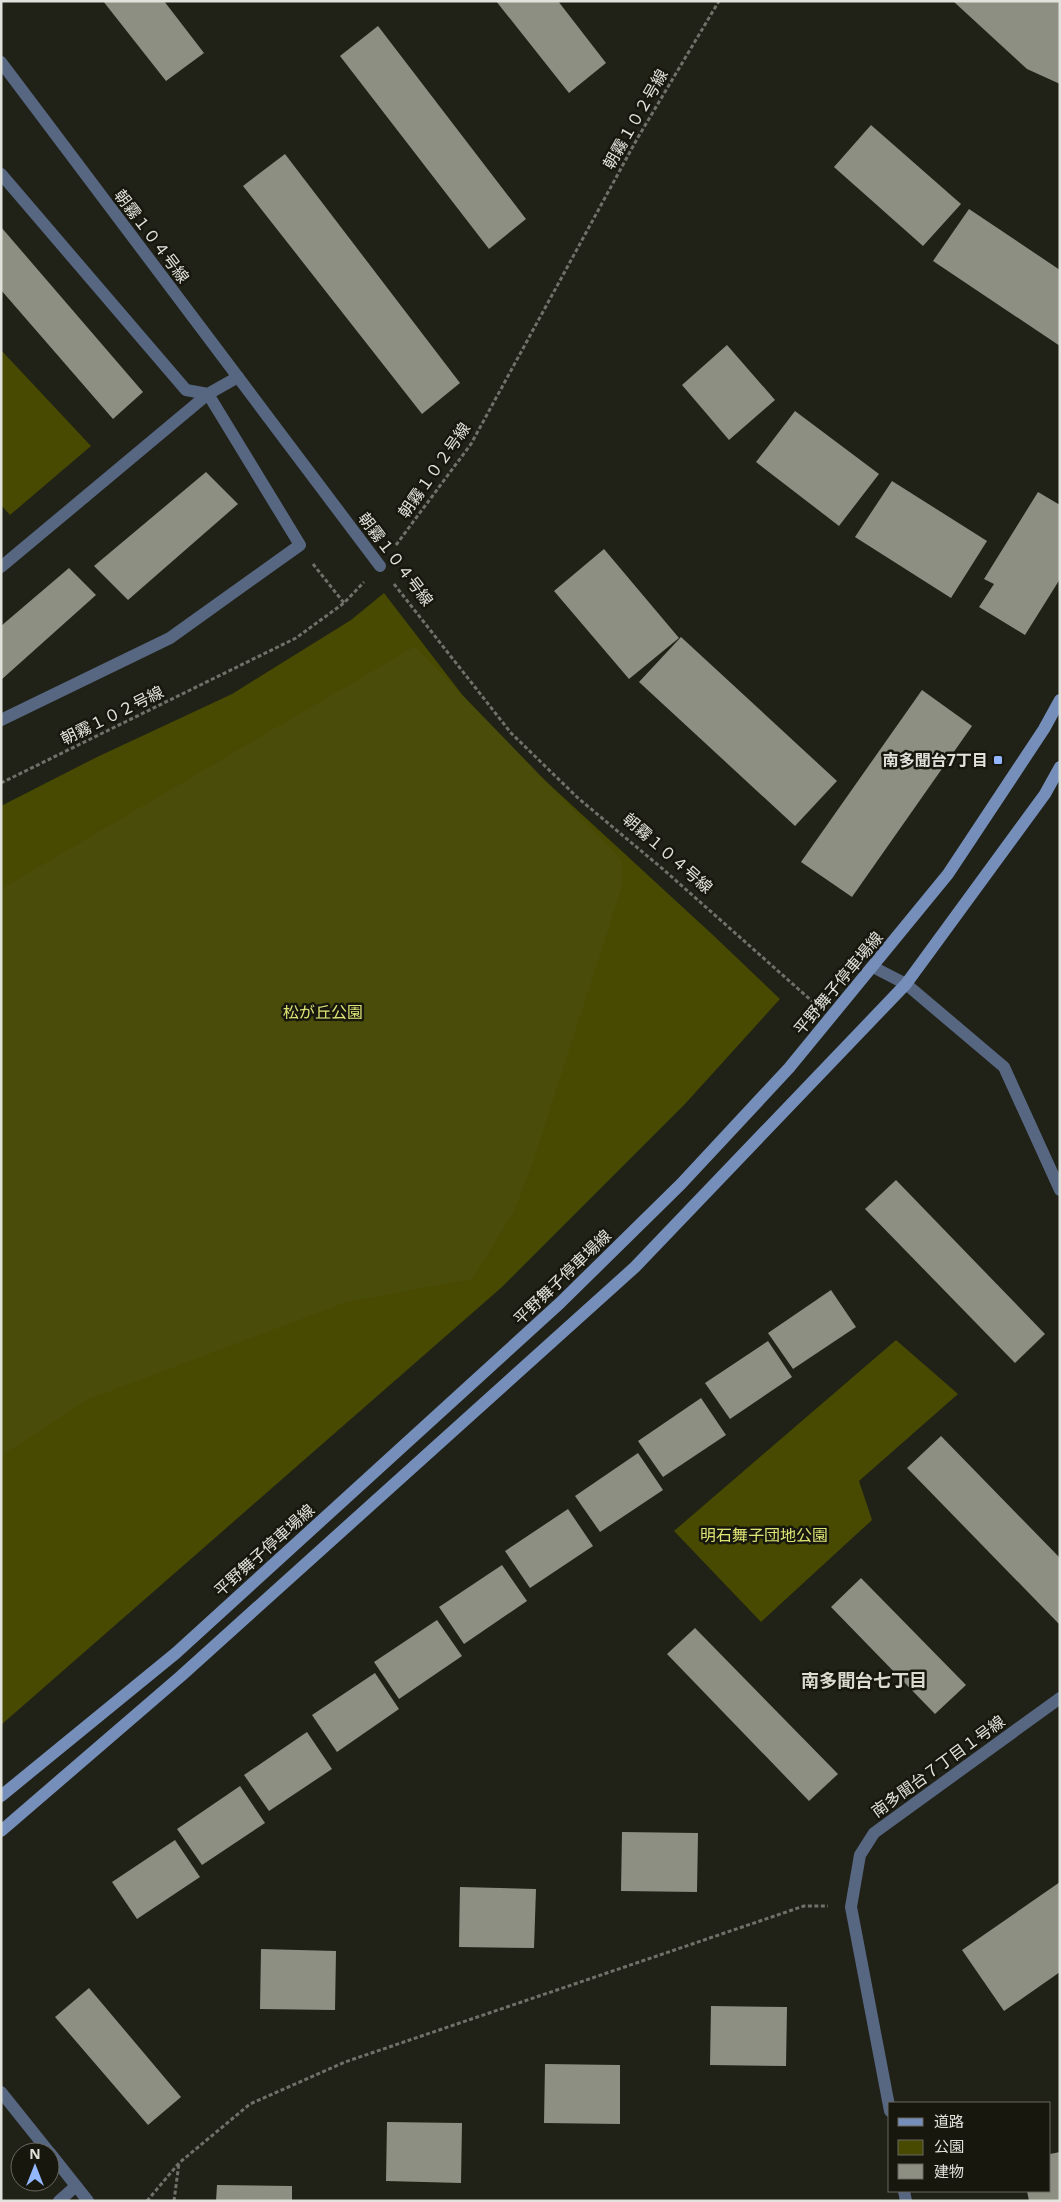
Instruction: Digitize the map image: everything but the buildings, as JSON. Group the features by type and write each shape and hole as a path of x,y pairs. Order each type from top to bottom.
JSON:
{"main road":[{"name":"平野舞子停車場線","path":"1,1796 176,1653 560,1303 681,1184 788,1068 948,874 1044,729 1060,700"},
{"path":"1,1831 181,1676 635,1267 906,984 1045,794 1060,767"}],"street":[{"name":"朝霧１０４号線","path":"1,62 380,566"},
{"path":"1,174 186,390 208,394 300,545 170,638 1,720"},
{"path":"1,568 208,394 238,377"},
{"path":"873,967 906,984 1004,1067 1060,1190"},
{"name":"南多聞台７丁目１号線","path":"888,2102 851,1906 860,1855 874,1833 1060,1698"},
{"path":"1,2092 41,2142"},
{"path":"60,2166 88,2201"},
{"path":"59,2201 76,2186"}],"path":[{"name":"朝霧１０２号線","path":"1,783 296,638 344,603 380,566 471,444 637,139 719,1"},
{"name":"朝霧１０４号線","path":"380,566 511,733 578,798 664,870 830,1017"},
{"path":"320,576 344,603"},
{"path":"147,2201 179,2163 250,2104 345,2062 804,1906 851,1906"},
{"path":"174,2201 179,2163"}],"green space":[{"path":"1,350 91,446 10,515 1,505"},
{"name":"松が丘公園","path":"384,593 487,727 780,999 685,1104 502,1287 1,1725 1,806 95,758 232,694 351,620"},
{"name":"松が丘公園","path":"415,646 622,860 622,887 532,1165 514,1212 472,1279 347,1302 87,1400 1,1456 1,889"},
{"name":"明石舞子団地公園","path":"896,1340 958,1394 859,1481 872,1520 761,1622 674,1531"}],"place":[{"name":"南多聞台7丁目","path":"998,760"}],"district":[{"name":"南多聞台七丁目","path":"864,1680"}]}
